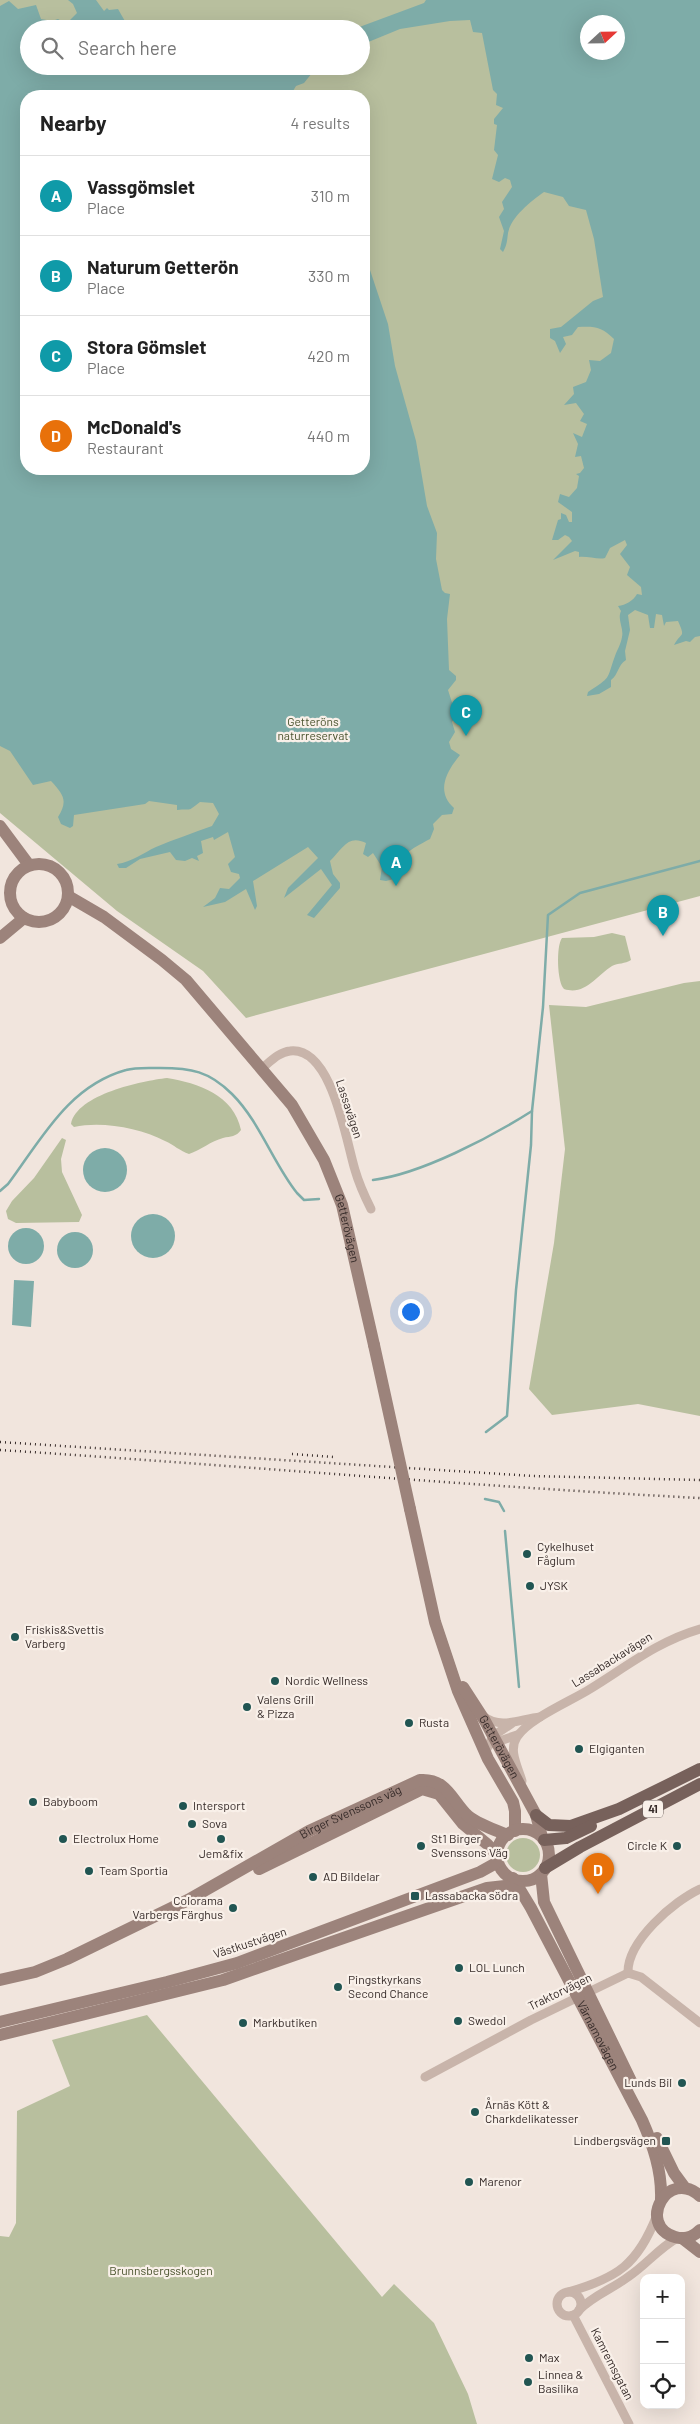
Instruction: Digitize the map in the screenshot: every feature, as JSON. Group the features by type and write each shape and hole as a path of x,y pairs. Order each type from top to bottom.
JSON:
{"main road":[{"name":"41","path":"543,1839 575,1835 619,1809 700,1769"},
{"name":"41","path":"543,1871 571,1852 700,1784"},
{"name":"41","path":"536,1815 549,1825 567,1827 619,1809"}],"street":[{"path":"0,826 29,865"},
{"path":"42,864 54,868 67,883 68,896 64,908 49,921 36,922 24,918 14,909 10,890 18,872 29,865 42,864"},
{"name":"Getterövägen","path":"68,896 104,917 186,980 279,1088 303,1120 334,1183 349,1231 435,1622 447,1661 458,1692 489,1744 530,1802 543,1839"},
{"path":"0,938 24,918"},
{"name":"Lassavägen","path":"261,1069 284,1052 297,1051 310,1056 323,1072 336,1101 356,1172 371,1210"},
{"name":"Lassabackavägen","path":"540,1717 590,1689 654,1648 700,1629"},
{"name":"Getterövägen","path":"447,1661 480,1713 489,1744 513,1802 515,1811 511,1833"},
{"path":"480,1713 493,1721 511,1724 540,1717"},
{"path":"489,1744 518,1735 540,1717"},
{"path":"489,1744 511,1724"},
{"path":"518,1735 513,1750 530,1802"},
{"name":"Birger Svenssons väg","path":"188,1900 309,1832 420,1780 428,1779 445,1786 469,1817 511,1833"},
{"name":"Birger Svenssons väg","path":"0,1980 35,1972 67,1959 422,1790 439,1794 462,1824 487,1844 498,1859"},
{"name":"41","path":"511,1833 532,1831 543,1839"},
{"path":"511,1833 500,1844 498,1859 511,1877"},
{"path":"543,1839 549,1856 543,1871"},
{"name":"Värnamovägen","path":"571,1852 554,1869 548,1886 552,1912 584,1994 648,2134 660,2175 661,2199 657,2215"},
{"name":"Västkustvägen","path":"0,2022 167,1982 237,1963 480,1872 498,1859"},
{"name":"41","path":"511,1877 524,1881 543,1871"},
{"name":"Värnamovägen","path":"543,1871 544,1902 568,1951"},
{"name":"Västkustvägen","path":"427,1909 490,1879 511,1877"},
{"name":"Värnamovägen","path":"511,1877 584,1994 664,2154 685,2188"},
{"name":"Västkustvägen","path":"0,2034 223,1980 498,1886 513,1888 521,1893"},
{"path":"700,1889 674,1904 659,1917 632,1956 628,1973 641,1977 700,2023"},
{"name":"Traktorvägen","path":"425,2077 628,1973"},
{"path":"661,2199 673,2190 685,2188 700,2196"},
{"path":"657,2215 663,2230 680,2238 700,2252"},
{"path":"657,2215 647,2240 624,2267 604,2280 568,2292 558,2299 557,2307 562,2314 576,2313 592,2298 630,2276 652,2255 680,2238 691,2237 700,2230"},
{"path":"568,2292 579,2298 576,2313"},
{"name":"Kamremsgatan","path":"576,2313 629,2424"}],"green space":[{"name":"Getteröns naturreservat","path":"0,0 700,0 700,896 246,1018 203,971 117,911 0,813"},
{"path":"612,933 625,936 631,960 612,966 590,984 578,990 564,989 560,979 558,964 562,938 594,937"},
{"path":"700,981 700,1416 638,1404 552,1415 529,1389 554,1243 565,1149 549,1005 586,1007 684,983"},
{"path":"167,1078 202,1087 223,1099 237,1118 241,1130 235,1135 219,1139 189,1154 155,1136 133,1129 109,1125 74,1127 71,1124 76,1114 97,1097 127,1086"},
{"path":"62,1138 66,1140 61,1159 62,1172 82,1215 79,1222 16,1223 8,1219 6,1211 12,1201 34,1178"},
{"path":"523,1838 530,1839 535,1843 539,1848 539,1862 535,1867 530,1871 523,1872 516,1871 511,1867 507,1862 506,1855 507,1848 511,1843 516,1839"},
{"name":"Brunnsbergsskogen","path":"147,2015 382,2297 394,2284 434,2323 468,2394 477,2424 0,2424 0,2236 9,2237 16,2223 17,2111 70,2086 52,2040"}],"water":[{"path":"68,0 96,0 104,11 107,8 109,10 118,9 124,20 70,20 77,13 73,4"},
{"path":"426,0 700,0 700,636 695,637 690,642 686,641 674,645 682,634 678,621 666,622 664,626 662,615 656,614 654,628 650,628 648,615 635,610 628,615 630,630 625,651 626,660 611,680 611,687 599,694 587,696 588,692 601,683 609,674 621,642 621,611 618,606 629,602 637,594 642,595 641,587 627,575 630,567 620,554 627,545 625,540 610,548 605,558 579,557 579,552 575,551 553,560 572,541 565,535 558,540 552,540 558,520 561,519 561,513 566,515 569,522 572,522 572,512 558,502 560,494 569,497 577,488 579,476 576,474 580,473 584,468 581,456 575,457 578,444 573,433 582,437 587,424 580,421 584,414 576,403 564,405 574,394 573,387 586,382 591,370 589,360 600,361 611,353 614,339 598,328 578,327 572,335 563,337 566,344 560,353 555,341 550,338 550,329 561,327 593,301 603,297 594,239 586,210 569,206 563,197 544,192 517,215 510,227 503,252 500,249 504,231 499,217 504,209 502,202 512,187 510,180 505,178 499,182 492,179 498,155 494,150 497,125 494,124 494,119 503,108 496,105 497,94 493,90 482,33 473,32 470,20 450,21 400,29 370,41 370,23 424,3"},
{"path":"9,1 18,9 36,5 41,19 46,20 20,20 20,75 310,75 304,83 296,86 294,90 20,90 20,475 370,475 370,270 388,324 395,366 416,441 427,506 437,533 436,559 442,590 450,594 447,619 449,670 456,676 456,680 448,690 456,715 452,722 455,732 449,742 451,749 460,755 447,774 444,788 448,801 454,808 452,814 442,815 433,824 434,829 430,839 406,854 398,864 394,879 380,880 382,867 373,853 368,857 363,854 366,843 355,840 342,847 330,861 333,874 340,883 340,888 314,918 307,915 332,885 321,869 284,898 288,888 318,858 308,847 253,881 257,906 255,910 246,889 225,902 203,907 215,898 220,888 229,889 240,878 239,874 231,872 228,864 235,857 228,832 214,840 213,837 201,841 203,853 197,856 199,861 192,858 185,861 176,860 170,852 140,859 126,868 119,868 117,864 212,826 219,814 213,803 200,802 193,808 177,810 177,805 149,801 145,804 74,815 73,826 70,828 61,824 58,817 64,802 62,794 51,781 33,785 10,751 0,746 0,6"},
{"path":"105,1148 117,1152 123,1158 127,1170 123,1182 117,1188 105,1192 93,1188 87,1182 83,1170 87,1158 93,1152"},
{"path":"153,1214 165,1218 171,1224 175,1236 171,1248 165,1254 153,1258 141,1254 135,1248 131,1236 135,1224 141,1218"},
{"path":"26,1228 33,1229 39,1233 43,1239 43,1253 39,1259 33,1263 26,1264 19,1263 13,1259 9,1253 8,1246 9,1239 13,1233 19,1229"},
{"path":"75,1232 82,1233 88,1237 92,1243 92,1257 88,1263 82,1267 75,1268 68,1267 62,1263 58,1257 57,1250 58,1243 62,1237 68,1233"},
{"path":"14,1280 34,1281 31,1327 12,1325"}],"waterway":[{"path":"373,1180 412,1170 455,1153 497,1132 532,1111 543,1007 548,915 580,893 700,861"},
{"path":"0,1191 8,1184 58,1116 88,1088 106,1078 130,1069 171,1068 199,1072 224,1086 251,1117 297,1193 304,1200 319,1199"},
{"path":"486,1432 507,1416 516,1290 531,1145 532,1111"},
{"path":"485,1499 499,1502 504,1511"},
{"path":"505,1531 519,1687"}],"railway":[{"path":"0,1442 533,1476 700,1480"},
{"path":"0,1450 525,1488 700,1498"},
{"path":"292,1454 334,1457"}],"place":[{"name":"Stora Gömslet","path":"466,736"},
{"name":"Vassgömslet","path":"396,886"},
{"name":"Naturum Getterön","path":"663,936"},
{"name":"Cykelhuset Fåglum","path":"527,1554"},
{"name":"JYSK","path":"530,1586"},
{"name":"Friskis&Svettis Varberg","path":"15,1637"},
{"name":"Nordic Wellness","path":"275,1681"},
{"name":"Valens Grill & Pizza","path":"247,1707"},
{"name":"Rusta","path":"409,1723"},
{"name":"Elgiganten","path":"579,1749"},
{"name":"Babyboom","path":"33,1802"},
{"name":"Intersport","path":"183,1806"},
{"name":"Sova","path":"192,1824"},
{"name":"Electrolux Home","path":"63,1839"},
{"name":"Jem&fix","path":"221,1839"},
{"name":"St1 Birger Svenssons Väg","path":"421,1846"},
{"name":"Circle K","path":"677,1846"},
{"name":"Team Sportia","path":"89,1871"},
{"name":"AD Bildelar","path":"313,1877"},
{"name":"McDonald's","path":"598,1894"},
{"name":"Lassabacka södra","path":"415,1896"},
{"name":"Colorama Varbergs Färghus","path":"233,1908"},
{"name":"LOL Lunch","path":"459,1968"},
{"name":"Pingstkyrkans Second Chance","path":"338,1987"},
{"name":"Swedol","path":"458,2021"},
{"name":"Markbutiken","path":"243,2023"},
{"name":"Lunds Bil","path":"682,2083"},
{"name":"Årnäs Kött & Charkdelikatesser","path":"475,2112"},
{"name":"Lindbergsvägen","path":"666,2141"},
{"name":"Marenor","path":"469,2182"},
{"name":"Max","path":"529,2358"},
{"name":"Linnea & Basilika","path":"528,2382"}]}
